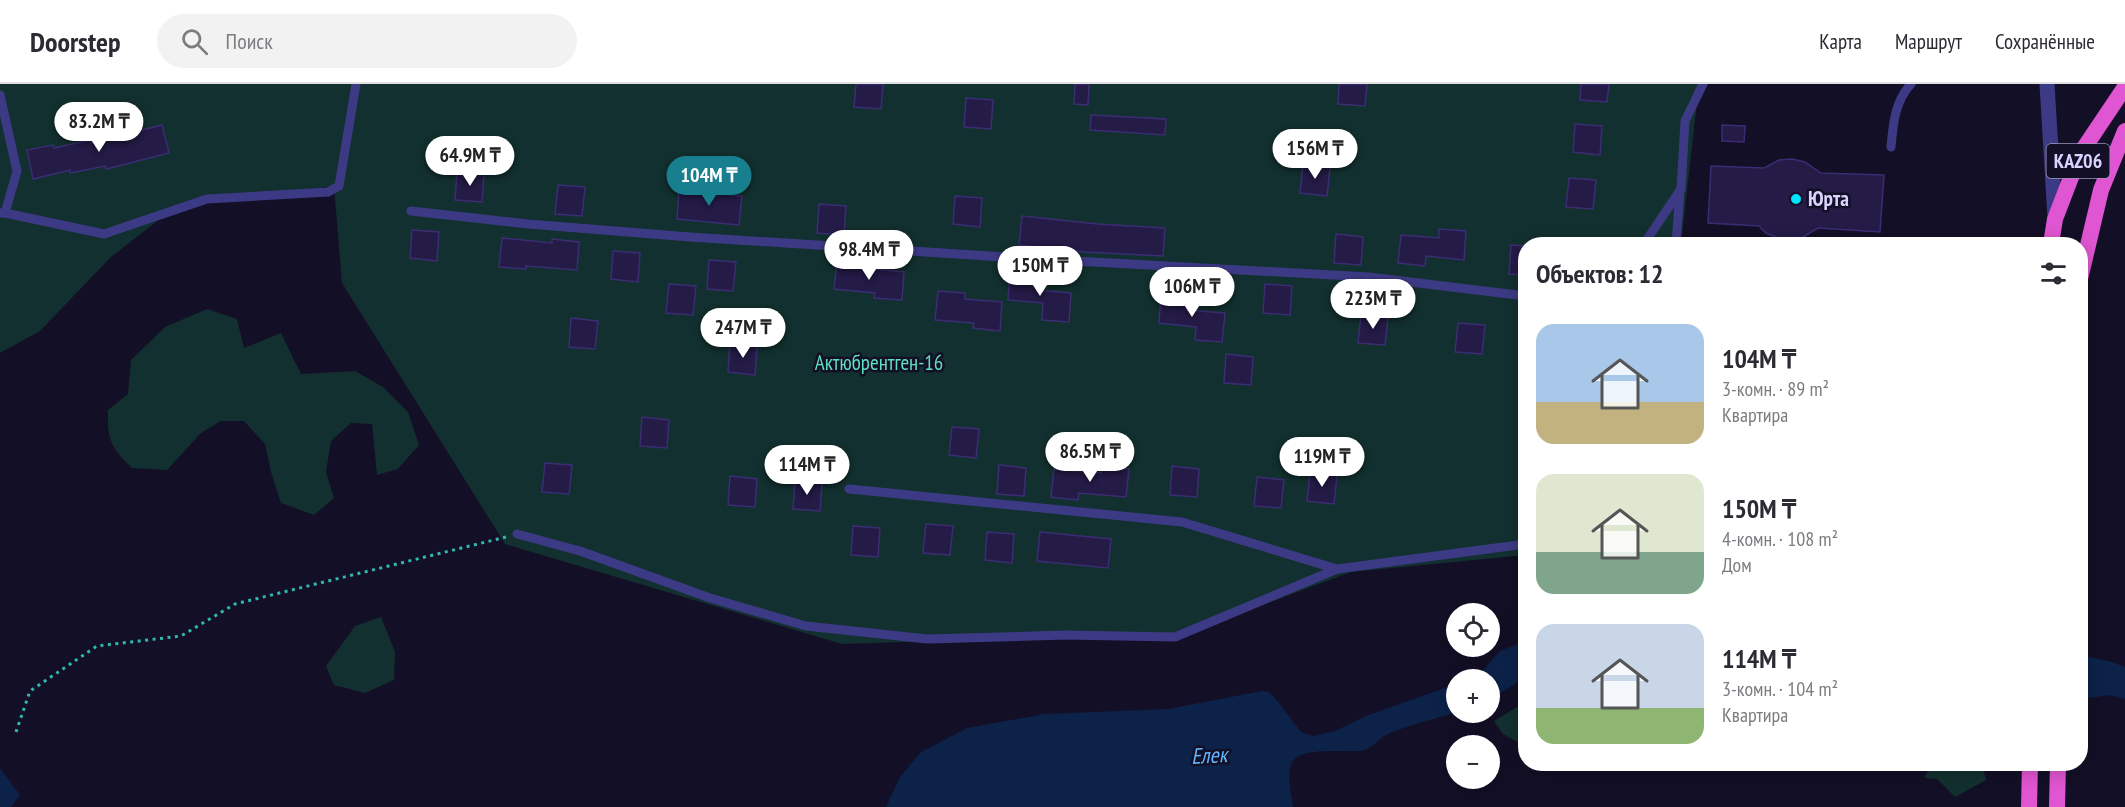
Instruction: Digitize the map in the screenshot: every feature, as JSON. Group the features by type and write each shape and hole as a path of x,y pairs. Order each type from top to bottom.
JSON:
{"highway":[{"name":"KАZ06","path":"2052,237 2055,219 2080,154 2125,87"},
{"name":"KАZ06","path":"2088,245 2101,190 2125,131"},
{"path":"2029,807 2030,771"},
{"path":"2057,807 2058,771"}],"street":[{"path":"2047,84 2057,237"}],"lane":[{"path":"0,95 17,171 3,213 104,234 207,199 328,192 339,186 356,84"},
{"path":"1677,237 1685,121 1703,84"},
{"path":"1891,147 1893,116 1906,89 1911,84"},
{"path":"1649,237 1681,189"},
{"path":"411,211 528,224 690,237 1369,277 1518,295"},
{"path":"849,489 1182,522 1337,569"},
{"path":"517,534 580,551 710,598 806,626 927,639 1066,635 1175,637 1337,569 1518,545"}],"path":[{"path":"16,732 30,691 97,646 181,636 235,604 517,534"}],"green space":[{"name":"Актюбрентген-16","path":"0,84 1699,84 1682,237 1518,237 1518,556 1351,572 1187,633 842,644 505,544 342,283 334,186 178,205 111,257 40,331 0,353"},
{"path":"207,309 237,319 244,348 281,333 301,374 355,371 383,387 408,412 419,445 398,469 377,475 372,424 351,423 331,441 326,472 334,498 314,515 281,503 265,444 244,421 221,421 201,433 167,470 132,468 119,455 112,443 108,420 108,410 128,394 131,360 165,327"},
{"path":"381,617 395,652 394,680 365,693 334,685 326,666 355,626"},
{"path":"1518,706 1518,742 1503,734 1495,723 1500,723 1500,717"},
{"path":"1928,771 1984,771 1986,780 1955,797 1937,779 1924,778"}],"water":[{"path":"1518,644 1518,682 1500,693 1500,669 1484,669 1495,657 1500,657 1500,651"},
{"path":"2088,657 2125,667 2125,699 2110,695 2088,698"},
{"name":"Елек","path":"1446,688 1446,715 1386,735 1363,751 1324,751 1298,757 1293,761 1289,772 1293,807 886,807 900,777 921,752 967,728 1045,714 1168,709 1262,691 1269,692 1276,699 1301,732 1313,736 1335,731 1366,716"},
{"path":"0,768 20,795 11,807 0,807"}],"building":[{"path":"856,84 883,84 881,109 854,107"},
{"path":"1075,84 1089,84 1088,105 1074,104"},
{"path":"1339,84 1367,84 1365,106 1338,104"},
{"path":"1581,84 1609,84 1607,102 1580,100"},
{"path":"966,98 993,100 991,129 964,127"},
{"path":"1091,115 1166,119 1165,135 1090,130"},
{"path":"1575,124 1602,126 1600,155 1573,152"},
{"path":"162,125 169,153 106,169 105,166 70,173 70,170 33,179 27,150 53,145 54,148 91,140 91,143"},
{"path":"1722,125 1745,126 1744,142 1722,141"},
{"name":"Юрта","path":"1792,159 1805,162 1821,173 1884,175 1880,232 1818,228 1803,237 1776,237 1766,233 1759,226 1708,223 1711,166 1764,168 1779,160"},
{"path":"1303,164 1330,167 1327,196 1300,193"},
{"path":"457,172 484,174 482,202 455,200"},
{"path":"1569,178 1596,180 1593,209 1566,207"},
{"path":"558,185 585,187 582,216 555,214"},
{"path":"679,190 742,196 739,225 677,219"},
{"path":"955,196 982,198 980,227 953,224"},
{"path":"819,204 846,206 844,235 817,233"},
{"path":"1022,216 1165,228 1163,256 1085,252 1019,245"},
{"path":"1439,229 1466,231 1464,260 1426,256 1425,266 1398,263 1401,235 1439,238"},
{"path":"412,230 439,232 437,261 410,258"},
{"path":"1336,234 1363,237 1361,265 1334,263"},
{"path":"502,238 552,243 552,239 579,242 577,270 526,266 526,269 499,267"},
{"path":"1511,245 1518,245 1518,275 1509,274"},
{"path":"613,251 640,253 638,282 611,279"},
{"path":"709,260 736,262 733,291 707,289"},
{"path":"837,261 864,263 863,268 904,272 902,300 874,298 875,293 834,289"},
{"path":"1010,271 1037,274 1036,290 1071,293 1069,322 1042,320 1043,303 1008,300"},
{"path":"669,284 696,286 693,315 666,313"},
{"path":"1265,284 1292,286 1290,315 1263,313"},
{"path":"938,291 965,293 965,299 1002,302 1000,331 973,328 974,323 935,320"},
{"path":"1161,295 1188,297 1187,310 1225,313 1222,342 1195,340 1196,327 1159,323"},
{"path":"1361,314 1388,317 1385,345 1358,343"},
{"path":"571,318 598,321 595,349 569,347"},
{"path":"1458,323 1485,325 1482,354 1455,352"},
{"path":"730,344 757,346 755,375 728,372"},
{"path":"1226,354 1253,357 1251,385 1224,383"},
{"path":"642,417 669,420 667,448 640,446"},
{"path":"952,427 979,429 976,458 949,455"},
{"path":"545,463 572,465 569,494 542,492"},
{"path":"999,465 1026,468 1024,496 997,494"},
{"path":"1102,466 1129,469 1126,497 1079,493 1078,500 1051,497 1054,469 1101,473"},
{"path":"1172,466 1199,469 1197,497 1170,495"},
{"path":"1310,473 1337,475 1334,504 1307,501"},
{"path":"730,476 757,479 755,507 728,505"},
{"path":"1257,477 1284,480 1281,508 1254,506"},
{"path":"795,480 822,483 820,511 793,509"},
{"path":"926,524 953,526 950,555 923,553"},
{"path":"853,526 880,528 878,557 851,555"},
{"path":"987,532 1014,534 1012,563 985,560"},
{"path":"1040,532 1111,539 1108,568 1037,561"}],"place":[{"name":"Юрта","path":"1796,199"}]}
